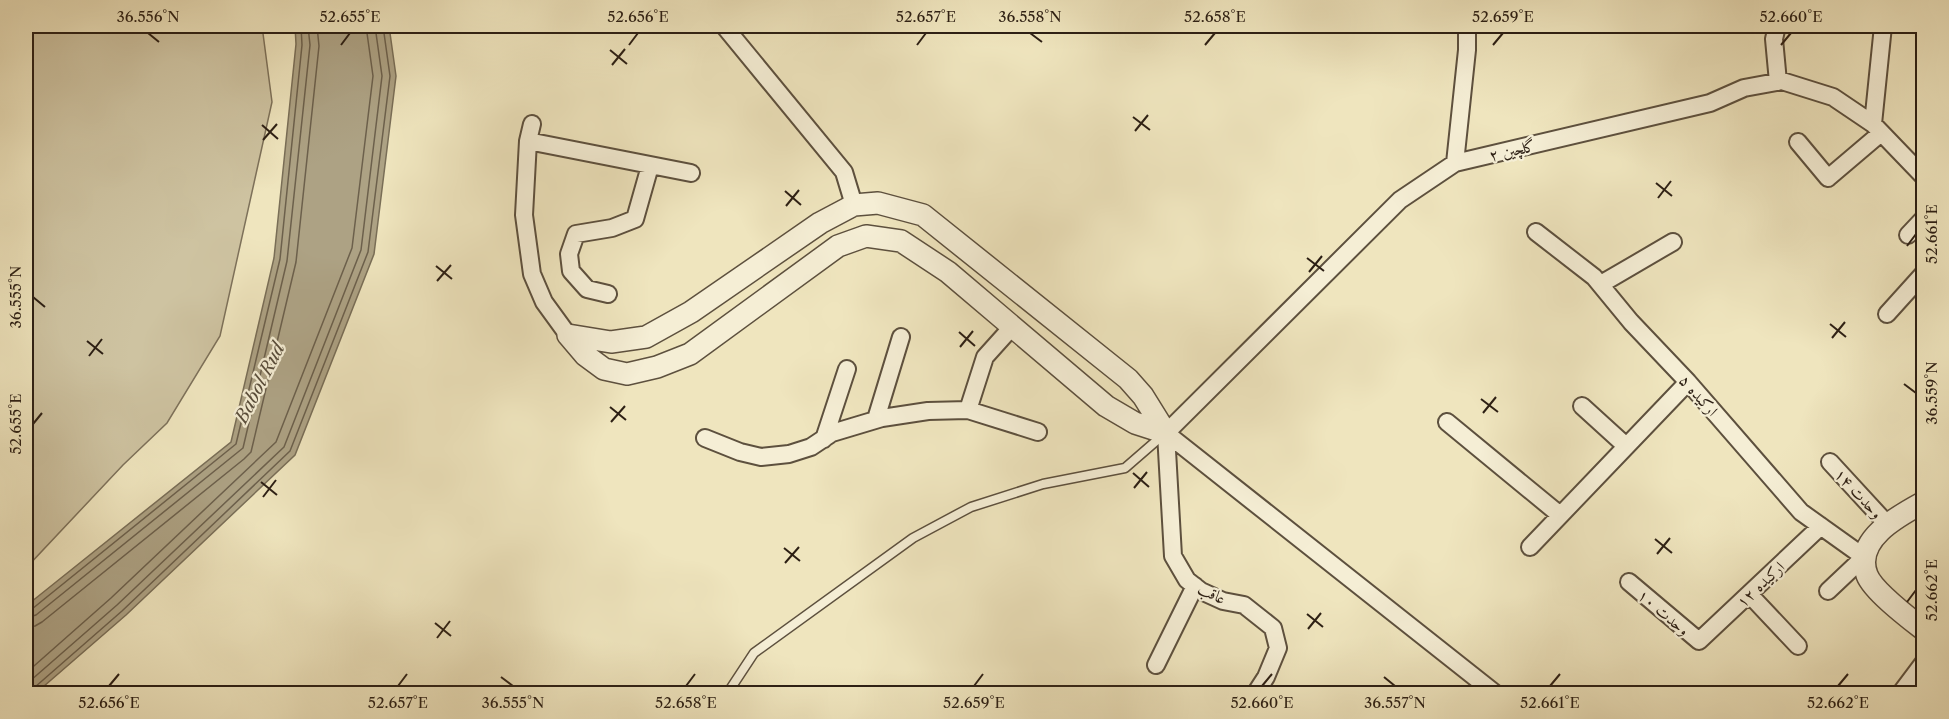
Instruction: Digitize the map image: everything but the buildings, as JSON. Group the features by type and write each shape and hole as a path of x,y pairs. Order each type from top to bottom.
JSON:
{"street":[{"path":"724,26 844,172 854,205"},
{"path":"1455,163 1467,50 1467,26"},
{"path":"1777,26 1774,39 1778,82"},
{"path":"1797,142 1828,178 1877,128 1883,26"},
{"name":"گلچین ۲","path":"1166,433 1400,200 1455,163 1710,103 1744,87 1782,81 1833,97 1877,128 1923,177"},
{"path":"532,124 528,141 524,215 532,274 544,302 568,335 585,355 604,369 627,374 657,367 690,354 838,246 866,236 901,241 948,272 1106,406 1135,423 1166,433"},
{"path":"528,141 691,173"},
{"path":"608,294 587,290 571,271 569,254 572,244 576,234 612,228 634,219 650,166"},
{"path":"568,335 611,342 646,337 691,312 819,223 854,205 878,202 923,215 1128,379 1143,396 1166,433 1496,693"},
{"path":"1908,235 1923,218"},
{"name":"ارکیده ۵","path":"1536,232 1601,284 1631,322 1688,382 1801,512 1864,557"},
{"path":"1601,284 1673,242"},
{"path":"948,272 969,252"},
{"path":"1887,314 1923,273"},
{"path":"968,410 984,357 1012,327"},
{"path":"876,419 901,337"},
{"path":"824,439 848,369"},
{"path":"1530,547 1688,382"},
{"path":"1582,406 1626,446"},
{"path":"705,438 740,452 761,457 789,454 811,447 832,433 876,419 928,411 968,410 1038,432"},
{"path":"1447,422 1560,515"},
{"name":"عاقب","path":"1166,433 1173,556 1187,580 1195,586 1223,601 1244,605 1273,628 1278,648 1266,677 1255,693"},
{"name":"وحدت ۱۴","path":"1830,462 1888,525"},
{"path":"1828,591 1864,557 1872,538 1900,514 1923,502"},
{"name":"ارکیده ۱۲","path":"1699,641 1821,526"},
{"path":"1864,557 1867,577 1896,609 1923,630"},
{"name":"وحدت ۱۰","path":"1629,582 1699,641"},
{"path":"1156,665 1195,586"},
{"path":"1749,594 1798,646"},
{"path":"1900,693 1923,662"}],"lane":[{"path":"727,693 754,653 913,538 971,507 1043,484 1125,468 1166,433"}],"shaded area":[{"path":"26,26 262,26 272,102 220,336 167,423 123,465 26,568"}],"water":[{"name":"Babol Rud","path":"295,26 389,26 396,76 374,254 295,455 126,615 36,693 26,693 26,606 231,442 274,258 296,44"}]}
